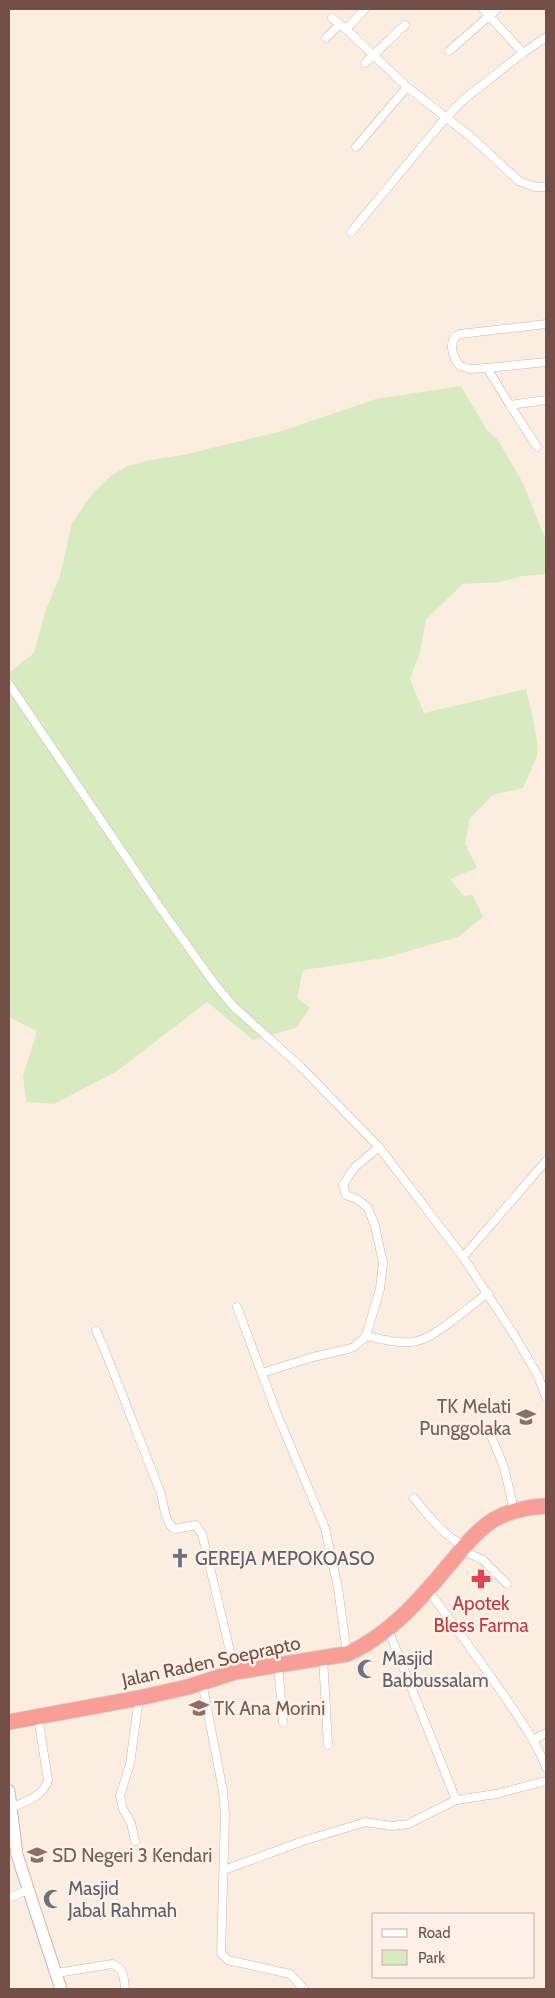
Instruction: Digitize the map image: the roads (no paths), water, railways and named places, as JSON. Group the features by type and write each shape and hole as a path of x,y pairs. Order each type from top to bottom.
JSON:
{"highway":[{"name":"Jalan Raden Soeprapto","path":"9,1722 139,1698 235,1672 348,1654 364,1646 388,1629 428,1590 485,1526 514,1510 546,1506"}],"main road":[{"path":"9,1791 17,1855 61,1989"}],"street":[{"path":"326,38 365,9"},
{"path":"483,9 523,52"},
{"path":"449,50 497,9"},
{"path":"332,18 374,54 407,86 490,153 519,181 535,187 546,187"},
{"path":"365,63 405,25"},
{"path":"351,232 463,100 483,82 546,37"},
{"path":"356,147 407,86"},
{"path":"546,324 460,334 453,337 452,341 453,352 460,366 470,369 546,362"},
{"path":"487,368 537,447"},
{"path":"510,405 546,400"},
{"path":"9,684 214,984 234,1006 301,1067 379,1147 464,1257 537,1374 546,1397"},
{"path":"262,1373 313,1356 354,1347 366,1336 380,1289 383,1263 371,1215 363,1203 346,1195 343,1184 354,1168 379,1147"},
{"path":"464,1257 546,1161"},
{"path":"366,1336 397,1342 425,1339 488,1293"},
{"path":"237,1307 277,1414 325,1528 338,1588 348,1654"},
{"path":"96,1330 146,1453 169,1523 175,1529 196,1525 202,1534 235,1672"},
{"path":"490,1431 504,1467 514,1510"},
{"path":"414,1498 430,1518 452,1539 463,1549 483,1560 507,1584"},
{"path":"428,1590 464,1638 533,1740 546,1767"},
{"path":"388,1629 456,1800"},
{"path":"324,1658 328,1745"},
{"path":"278,1664 283,1722"},
{"path":"202,1682 223,1790 225,1815 220,1948 223,1957 235,1962 290,1974 304,1989"},
{"path":"134,1841 131,1822 123,1809 120,1796 130,1764 139,1698"},
{"path":"10,1807 25,1804 47,1786 48,1780 38,1717"},
{"path":"533,1740 546,1733"},
{"path":"224,1870 304,1841 365,1822 392,1826 408,1824 456,1800 496,1794 546,1781"},
{"path":"9,1898 29,1890"},
{"path":"57,1973 112,1964 118,1966 124,1975 125,1989"}],"place":[{"name":"TK Melati Punggolaka","path":"526,1417"},
{"name":"GEREJA MEPOKOASO","path":"180,1558"},
{"name":"Apotek Bless Farma","path":"481,1579"},
{"name":"Masjid Babbussalam","path":"367,1669"},
{"name":"TK Ana Morini","path":"199,1708"},
{"name":"SD Negeri 3 Kendari","path":"37,1855"},
{"name":"Masjid Jabal Rahmah","path":"53,1899"}]}
